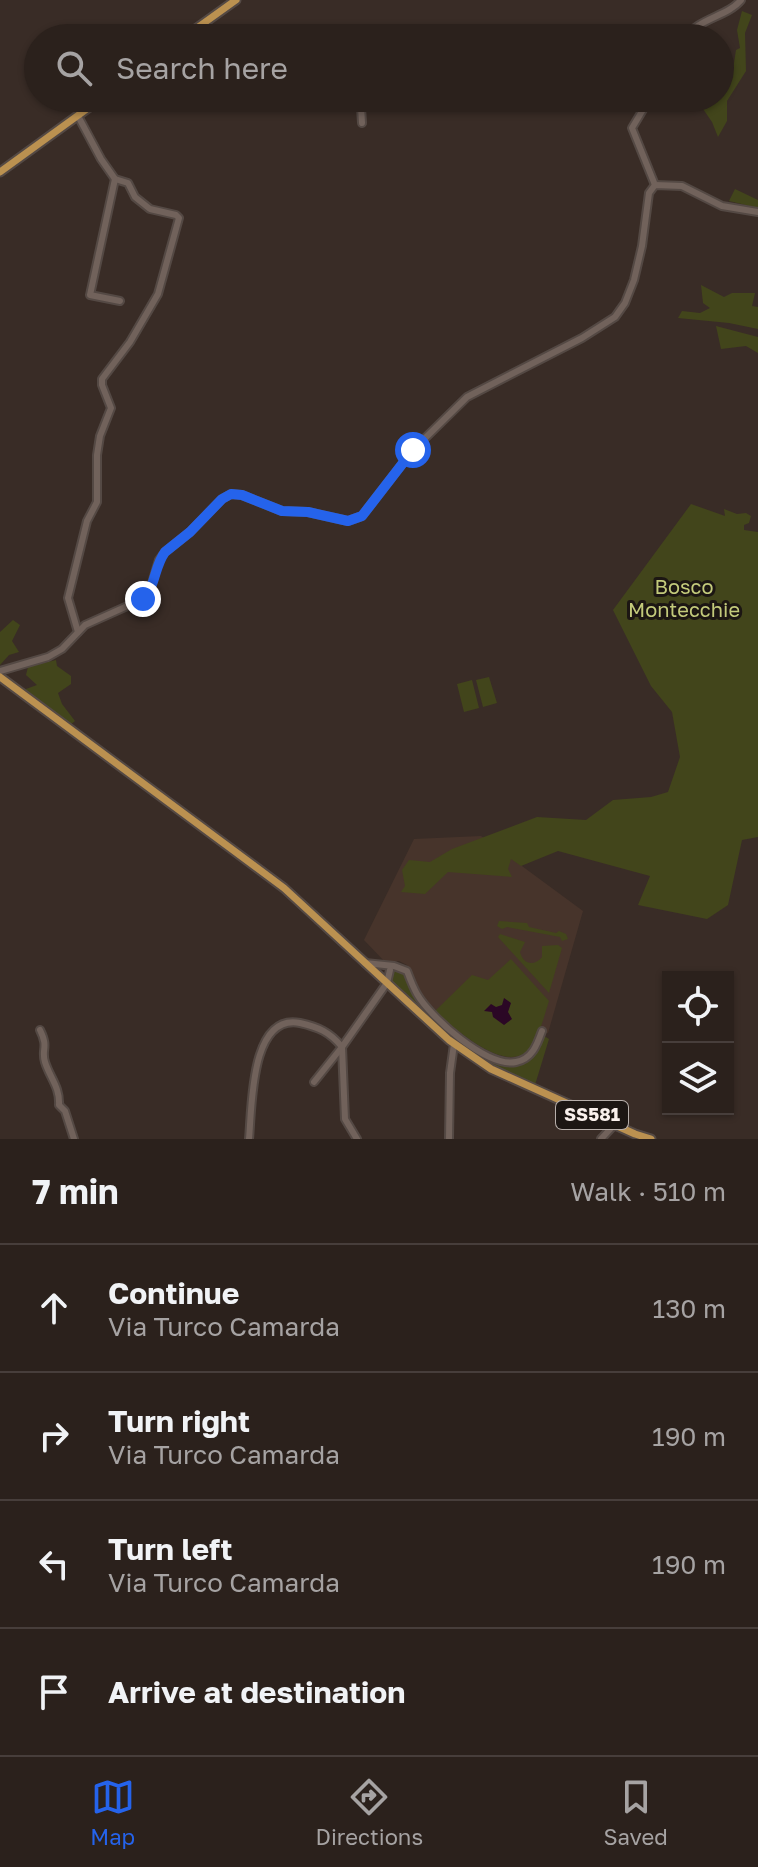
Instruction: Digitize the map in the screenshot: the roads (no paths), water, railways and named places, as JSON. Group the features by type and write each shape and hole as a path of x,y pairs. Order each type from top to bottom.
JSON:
{"main road":[{"path":"203,24 236,0"},
{"path":"0,172 83,112"},
{"path":"0,677 284,888 454,1044"},
{"name":"SS581","path":"454,1044 491,1069 635,1137 651,1139"}],"street":[{"path":"702,24 735,7 741,0"},
{"path":"361,112 362,123"},
{"path":"642,112 632,128 655,185"},
{"path":"78,116 115,179 128,183 140,204 179,218 158,294 130,342 102,379 111,408 100,436 97,455 97,502 87,521 68,598 78,632"},
{"path":"115,179 90,295 120,301"},
{"path":"655,185 682,186 722,206 758,212"},
{"path":"0,671 48,657 62,649 85,625 148,594 159,560 165,552 226,496 242,495 282,511 308,512 348,521 362,516 413,450 467,397 582,338 615,317 625,303 634,280 649,193 655,185"},
{"path":"365,963 407,971 417,995 437,1018 461,1039 487,1055 508,1063 517,1062 532,1052 542,1031"},
{"path":"378,974 391,967"},
{"path":"314,1082 387,983 391,967"},
{"path":"249,1139 257,1055 274,1030 289,1021 313,1026 332,1035 342,1047 345,1119 357,1139"},
{"path":"40,1030 46,1043 44,1058 59,1089 59,1105 65,1111 74,1139"},
{"path":"449,1139 450,1073 454,1044"},
{"path":"601,1139 614,1125"}],"park label":[{"name":"Bosco Montecchie","path":"684,598"}]}
